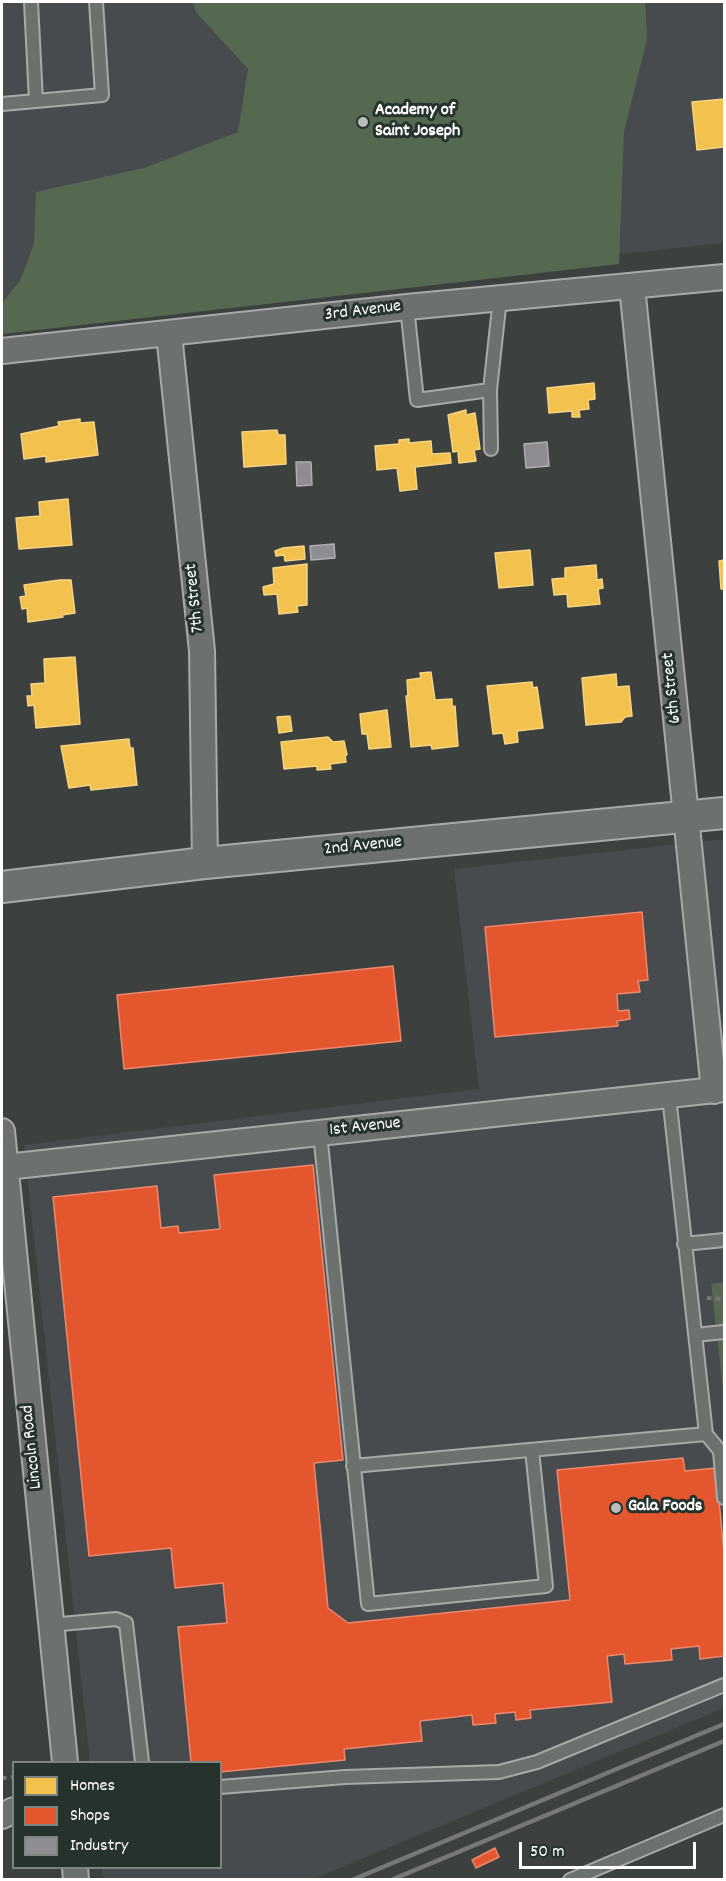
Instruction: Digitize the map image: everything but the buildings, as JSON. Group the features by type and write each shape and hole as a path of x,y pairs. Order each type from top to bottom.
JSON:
{"street":[{"name":"3rd Avenue","path":"2,351 406,307 724,277"},
{"name":"6th Street","path":"632,286 686,817 719,1090"},
{"name":"7th Street","path":"169,334 202,651 205,863"},
{"name":"2nd Avenue","path":"2,887 205,863 724,813"},
{"name":"1st Avenue","path":"6,1167 719,1090"},
{"name":"Lincoln Road","path":"2,1131 65,1761"}],"lane":[{"path":"31,2 36,101"},
{"path":"2,104 102,95 96,2"},
{"path":"491,448 490,390 500,298"},
{"path":"406,307 417,400 490,390"},
{"path":"669,1096 706,1434 720,1451 724,1498"},
{"path":"320,1133 368,1604 546,1586 532,1450"},
{"path":"684,1244 724,1240"},
{"path":"695,1335 724,1332"},
{"path":"353,1466 706,1434"},
{"path":"50,1625 116,1619 126,1623 142,1761"},
{"path":"222,1787 345,1777 499,1772 537,1762 724,1685"},
{"path":"570,1880 724,1815"}],"shaded area":[{"name":"Academy of Saint Joseph","path":"2,2 724,2 724,243 2,319"},
{"path":"724,839 724,1282 711,1284 724,1399 724,1708 313,1879 103,1879 102,1869 222,1869 222,1761 90,1761 24,1145 479,1089 454,869"}],"green space":[{"name":"Academy of Saint Joseph","path":"193,2 645,2 647,39 624,131 619,264 2,334 2,303 20,281 34,244 36,192 144,168 238,132 248,69 196,12"},
{"path":"724,1282 724,1399 711,1284"}],"railway":[{"path":"352,1880 724,1724"},
{"path":"391,1880 724,1741"}],"place":[{"name":"Academy of Saint Joseph","path":"363,122"},
{"name":"Gala Foods","path":"616,1508"}]}
